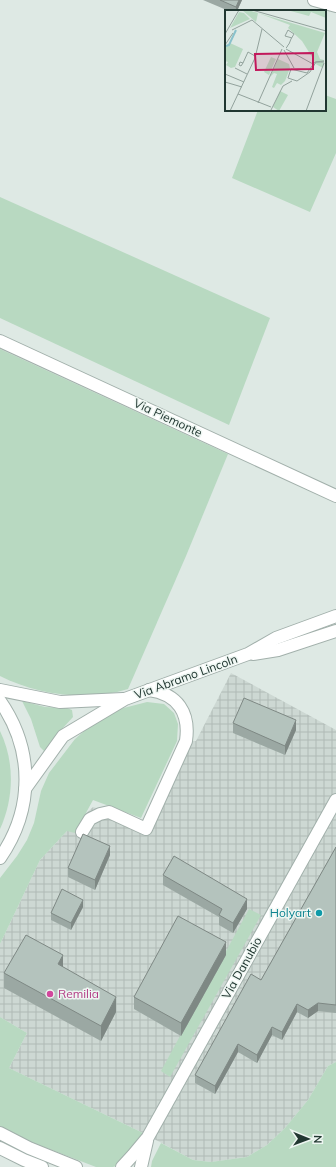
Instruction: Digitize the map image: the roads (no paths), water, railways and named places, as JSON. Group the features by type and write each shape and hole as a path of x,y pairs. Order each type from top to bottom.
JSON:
{"street":[{"path":"314,0 333,3"},
{"name":"Via Piemonte","path":"0,341 336,496"},
{"name":"Via Abramo Lincoln","path":"25,789 63,736 125,699 248,654 276,638 336,616"},
{"name":"Via Abramo Lincoln","path":"248,654 278,650 336,631"},
{"name":"Via Abramo Lincoln","path":"0,690 60,702 125,699"},
{"path":"82,832 90,818 109,812 146,829 186,740 188,728 186,716 180,706 164,694 158,691 149,690"},
{"path":"0,701 18,734 25,764 25,789 19,820 14,835 0,858"},
{"name":"Via Danubio","path":"122,1167 148,1137 336,800"},
{"path":"0,1133 28,1148 76,1167"},
{"name":"Via Danubio","path":"141,1167 148,1137"},
{"path":"0,1148 42,1167"}],"place":[{"name":"Holyart","path":"319,913"},
{"name":"Remilia","path":"50,994"}]}
